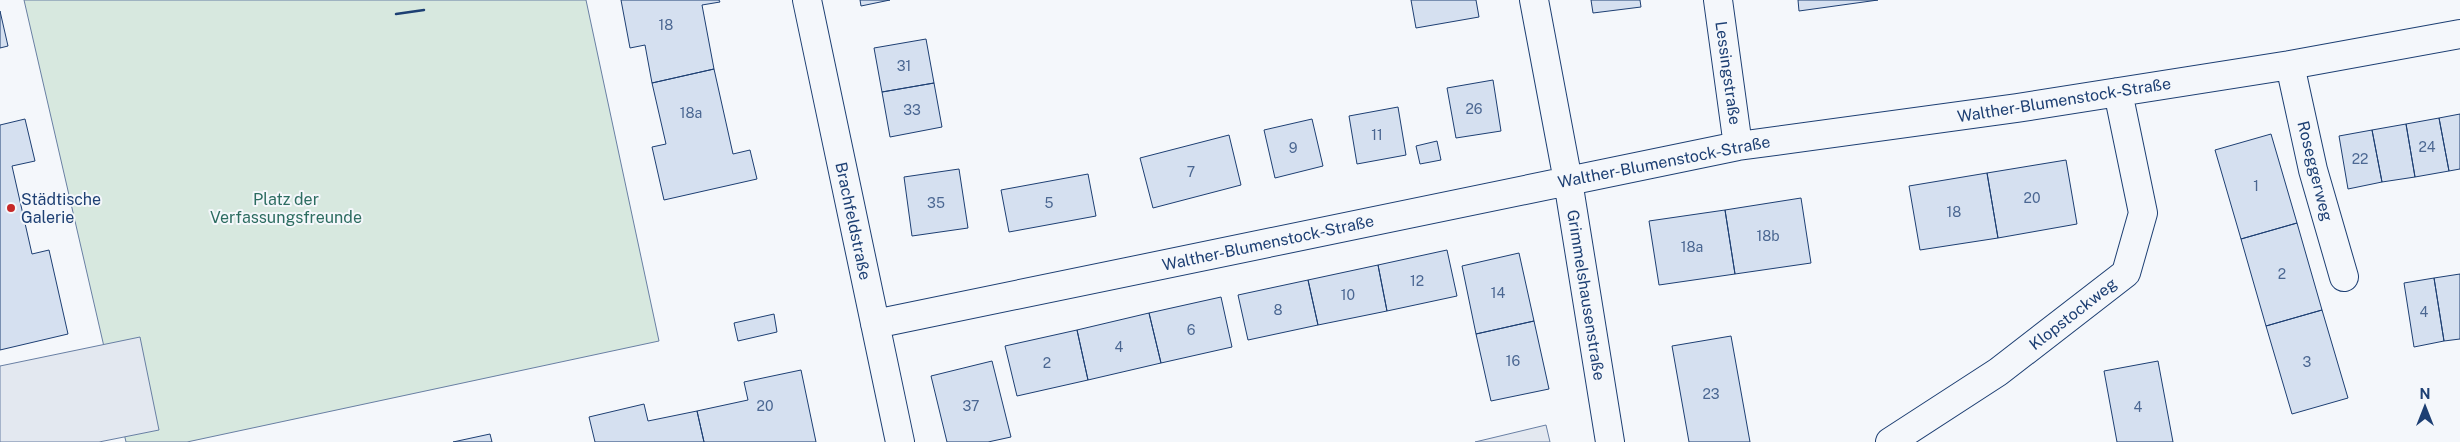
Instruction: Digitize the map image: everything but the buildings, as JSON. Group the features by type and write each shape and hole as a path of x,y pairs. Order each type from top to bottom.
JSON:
{"street":[{"name":"Brachfeldstraße","path":"807,0 900,442"},
{"name":"Grimmelshausenstraße","path":"1534,0 1568,181 1610,442"},
{"name":"Lessingstraße","path":"1718,0 1738,146"},
{"name":"Walther-Blumenstock-Straße","path":"875,324 1738,146 1933,120 2118,92 2290,65 2460,34"},
{"name":"Roseggerweg","path":"2290,65 2313,170 2344,276"},
{"name":"Klopstockweg","path":"1890,442 1998,372 2126,273 2143,213 2118,92"}],"green space":[{"name":"Platz der Verfassungsfreunde","path":"24,0 586,0 659,341 187,442 126,442"}],"shaded area":[{"path":"140,337 159,430 99,442 0,442 0,366"},
{"path":"1546,425 1550,442 1475,442"}],"wall":[{"path":"396,14 424,10"}],"place":[{"name":"Städtische Galerie","path":"11,208"}]}
